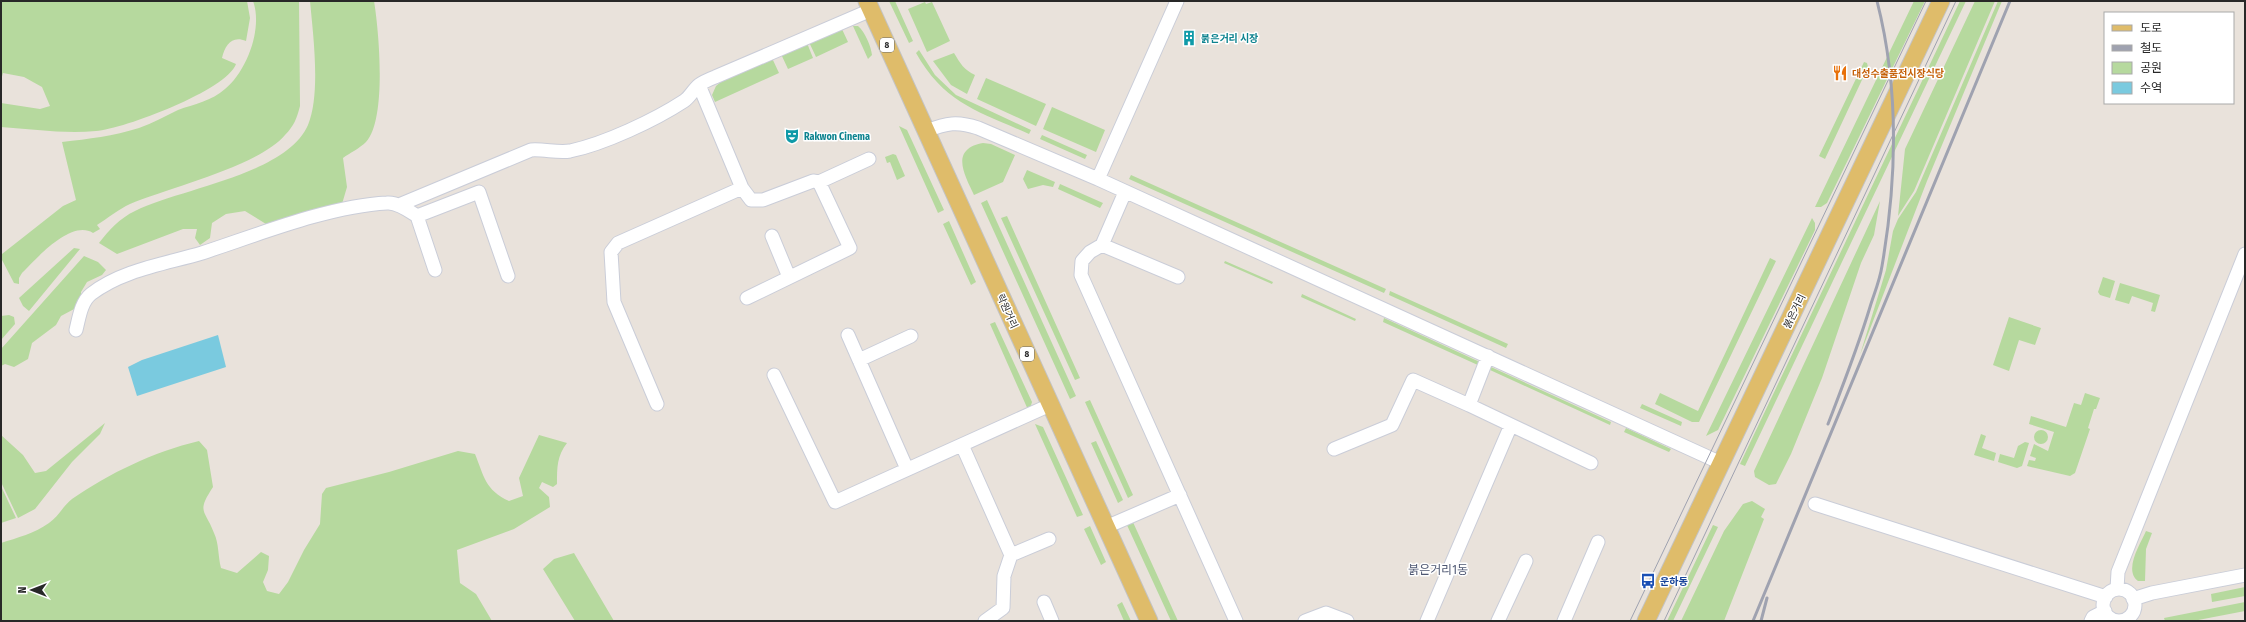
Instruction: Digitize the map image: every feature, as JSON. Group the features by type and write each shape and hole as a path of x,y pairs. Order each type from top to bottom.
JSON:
{"main road":[{"name":"붉은거리","path":"1646,621 1941,1"},
{"name":"락원거리","path":"869,6 1149,621"}],"street":[{"path":"1098,179 1177,1"},
{"path":"399,205 531,150 543,149 568,151 588,146 659,116 686,100 699,85 869,6"},
{"path":"699,85 742,188 751,200 763,200 813,181 819,182 869,159"},
{"path":"926,130 943,124 961,122 1098,179 1721,463"},
{"path":"747,298 850,248 819,182"},
{"path":"657,404 614,302 611,252 618,243 742,188"},
{"path":"417,216 479,192 508,276"},
{"path":"1125,192 1102,245 1090,252 1082,261 1081,275 1236,621"},
{"path":"76,330 82,308 90,295 122,275 316,217 364,206 388,202 399,205 417,216 435,270"},
{"path":"772,236 789,277"},
{"path":"1102,245 1178,278"},
{"path":"2117,589 2118,572 2245,254"},
{"path":"848,335 907,469"},
{"path":"859,360 911,336"},
{"path":"1469,405 1488,356"},
{"path":"774,376 834,502 1050,405"},
{"path":"1334,449 1392,425 1413,380 1591,463"},
{"path":"1427,621 1511,425"},
{"path":"962,445 1011,556 1004,576 1003,608 988,620"},
{"path":"1106,527 1180,495"},
{"path":"1815,504 2106,597"},
{"path":"1011,556 1049,539"},
{"path":"1564,621 1598,542"},
{"path":"1498,621 1526,561"},
{"path":"2133,598 2152,592 2245,575"},
{"path":"2117,589 2127,591 2133,598 2134,608 2130,619 2116,620 2105,611 2106,597 2117,589"},
{"path":"1044,602 1052,621"},
{"path":"2091,621 2093,617 2105,611"},
{"path":"1305,621 1326,613 1347,621"}],"green space":[{"path":"1,1 247,1 250,18 246,41 241,39 233,40 227,45 223,53 222,58 236,64 229,74 195,96 150,116 110,129 84,132 48,131 1,127 1,103 40,109 50,106 42,87 24,77 3,73 1,80"},
{"path":"253,1 299,1 300,106 295,122 288,132 273,146 235,166 147,197 126,206 97,225 100,229 93,233 84,230 75,231 54,242 22,273 19,278 19,284 14,283 1,258 2,254 63,206 76,200 62,142 101,137 139,128 178,110 203,102 220,93 233,81 240,71 251,48 256,24 256,12"},
{"path":"310,1 374,1 378,32 380,74 377,114 373,131 366,142 343,158 347,187 342,204 266,224 245,211 226,214 212,223 210,238 200,245 195,238 197,229 183,229 117,254 99,243 124,217 135,211 256,168 278,156 296,142 308,125 314,97 315,64"},
{"path":"889,1 895,1 913,41 909,43"},
{"path":"1914,1 1925,1 1827,203 1821,207 1815,207"},
{"path":"1960,1 1966,1 1745,466 1740,464"},
{"path":"1975,1 1995,1 1914,191 1898,216 1905,149"},
{"path":"1998,1 2002,1 1927,181 1860,355 1886,270 1893,231 1898,219 1916,192"},
{"path":"925,2 926,4 932,2 950,41 927,52 908,9"},
{"path":"853,26 858,26 867,39 872,55 868,59"},
{"path":"841,27 848,42 816,57 809,42"},
{"path":"807,43 813,58 788,69 781,54"},
{"path":"919,50 935,75 956,95 1031,130 1029,134 978,112 951,95 927,70 916,53"},
{"path":"954,53 960,63 975,75 967,94 951,85 933,61"},
{"path":"772,58 779,73 715,102 712,95 716,86 722,81"},
{"path":"1864,62 1867,63 1868,67 1825,159 1819,156"},
{"path":"986,78 1046,104 1036,126 977,99"},
{"path":"1052,107 1105,130 1096,152 1043,129"},
{"path":"899,126 907,130 944,210 938,213"},
{"path":"1042,135 1087,155 1085,159 1040,139"},
{"path":"983,143 991,144 1015,155 1003,182 974,195 964,172 962,164 963,157 966,151 972,146"},
{"path":"893,154 896,155 905,176 897,180 890,162 887,163 885,157"},
{"path":"1027,170 1055,182 1053,187 1043,185 1028,189 1023,179"},
{"path":"1131,175 1386,289 1384,293 1129,179"},
{"path":"1060,184 1103,203 1100,208 1058,189"},
{"path":"987,200 1076,396 1070,399 981,203"},
{"path":"1880,201 1874,235 1861,263 1822,378 1791,454 1776,484 1769,485 1755,477 1754,471"},
{"path":"1007,216 1080,378 1075,380 1001,218"},
{"path":"1812,218 1815,223 1815,230 1718,430 1706,436"},
{"path":"949,221 976,282 971,285 943,224"},
{"path":"74,248 80,249 29,311 23,306 19,298"},
{"path":"84,256 98,262 106,270 102,275 87,282 81,292 81,303 76,308 61,316 56,325 32,343 28,359 14,367 5,364 1,366 1,349"},
{"path":"1770,258 1776,261 1699,422 1692,422 1655,404 1660,393 1698,411"},
{"path":"1225,261 1273,282 1272,284 1224,263"},
{"path":"2103,277 2115,281 2110,298 2100,295 2098,292"},
{"path":"2120,283 2160,295 2155,312 2151,311 2153,303 2132,296 2129,304 2115,300"},
{"path":"1390,291 1508,344 1506,348 1389,295"},
{"path":"1302,294 1356,319 1355,321 1301,297"},
{"path":"9,315 14,317 15,324 1,340 1,316"},
{"path":"2009,317 2041,328 2035,345 2019,340 2009,371 1993,365"},
{"path":"1384,318 1482,363 1480,366 1383,322"},
{"path":"995,322 1032,402 1029,412 990,324"},
{"path":"1491,367 1611,422 1610,425 1490,370"},
{"path":"2085,393 2100,398 2096,409 2094,409 2088,428 2090,429 2075,473 2070,476 2027,466 2029,460 2035,461 2036,458 2030,456 2034,444 2048,451 2054,432 2029,424 2031,416 2066,427 2074,403 2081,405"},
{"path":"1090,400 1133,495 1128,498 1085,402"},
{"path":"1642,404 1682,422 1681,426 1640,408"},
{"path":"105,423 100,434 72,462 35,509 18,518 1,482 1,435 23,455 35,473 46,471"},
{"path":"1035,424 1043,427 1083,515 1077,517"},
{"path":"1626,428 1671,449 1669,452 1624,432"},
{"path":"2038,430 2044,430 2048,434 2048,440 2044,444 2038,444 2034,440 2034,434"},
{"path":"1981,434 1986,436 1982,448 1996,453 1994,461 1974,455"},
{"path":"539,435 567,443 561,452 558,462 557,484 553,487 542,482 539,488 549,497 550,507 514,529 457,550 460,583 476,594 492,621 1,621 1,543 26,535 44,527 58,515 72,499 86,489 132,464 165,451 199,441 207,450 213,487 203,507 205,515 216,537 221,568 237,573 261,552 269,556 268,570 263,582 267,591 279,594 288,582 304,550 320,524 322,494 326,488 389,472 458,451 475,454 486,482 501,497 509,501 523,496 519,478"},
{"path":"1096,441 1123,500 1118,503 1091,443"},
{"path":"2025,442 2029,443 2022,466 2017,468 1998,462 2000,454 2014,458 2018,446"},
{"path":"1,486 16,518 1,523"},
{"path":"1752,501 1765,509 1761,517 1764,519 1724,621 1681,621 1724,531 1743,504"},
{"path":"1132,520 1178,621 1171,621 1126,523"},
{"path":"1713,525 1718,527 1673,621 1667,621"},
{"path":"1090,526 1106,562 1101,565 1084,529"},
{"path":"2146,531 2152,533 2146,549 2145,581 2138,581 2132,570 2134,556"},
{"path":"574,553 614,621 575,621 543,569 554,559"},
{"path":"2245,587 2245,596 2212,602 2211,594"},
{"path":"1122,602 1131,621 1124,621 1117,605"},
{"path":"2245,602 2245,611 2193,621 2165,621 2164,618"}],"water":[{"path":"218,335 226,367 137,396 128,367 142,360"}],"tram line":[{"path":"1630,621 1926,1"},
{"path":"1664,621 1956,1"}],"railway":[{"path":"1828,424 1855,351 1878,282 1881,271 1891,200 1893,167 1892,100 1889,66 1877,1"},
{"path":"1753,621 2010,1"},
{"path":"1761,621 1767,598"}],"place":[{"name":"붉은거리 시장","path":"1189,38"},
{"name":"대성수출품전시장식당","path":"1840,73"},
{"name":"Rakwon Cinema","path":"792,136"},
{"name":"운하동","path":"1648,581"}],"district":[{"name":"붉은거리1동","path":"1438,570"}]}
